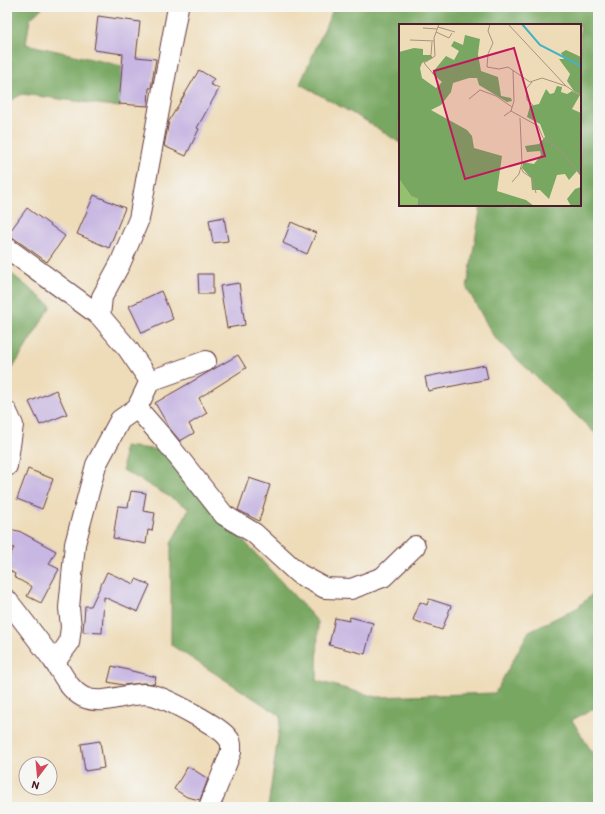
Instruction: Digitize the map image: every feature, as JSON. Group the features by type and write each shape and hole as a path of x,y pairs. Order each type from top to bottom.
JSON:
{"street":[{"path":"100,316 102,297 120,264 139,219 178,7"},
{"path":"7,248 100,316 128,349 150,381"},
{"path":"55,662 69,643 75,544 96,465 120,420 136,408 150,381 206,361"},
{"path":"136,408 164,438 224,515 254,533 298,574 325,588 351,589 383,577 415,546"},
{"path":"7,412 14,425 7,466"},
{"path":"7,600 55,662 69,687 84,697 96,700 134,694 152,695 171,702 219,730 228,738 231,744 231,752 209,807"}],"green space":[{"path":"7,7 43,7 30,19 26,44 122,66 120,107 22,94 7,103"},
{"path":"334,7 598,7 598,436 494,337 467,288 481,206 581,206 581,24 399,24 399,142 368,122 300,84"},
{"path":"7,270 51,306 8,376 7,376"},
{"path":"124,446 161,450 318,622 317,681 377,697 495,693 529,631 577,608 598,589 598,706 572,720 598,762 598,807 268,807 281,716 171,645 171,544 189,508 123,470"}],"building":[{"path":"98,16 140,22 136,57 156,59 151,88 149,88 148,106 119,104 123,54 94,50"},
{"path":"199,70 214,79 210,84 219,89 197,128 199,129 186,156 164,146 169,121"},
{"path":"94,195 125,208 109,248 77,234"},
{"path":"27,208 65,236 47,262 8,234"},
{"path":"224,217 228,241 213,243 209,220"},
{"path":"291,222 316,233 307,254 283,243"},
{"path":"198,274 213,274 213,294 199,294"},
{"path":"239,283 245,325 227,328 220,286"},
{"path":"161,291 173,319 142,333 129,306"},
{"path":"238,355 246,368 199,398 207,413 189,424 194,433 180,441 170,429 155,403"},
{"path":"485,365 488,379 428,391 425,377"},
{"path":"56,390 67,414 40,425 29,402"},
{"path":"28,469 53,479 42,509 17,499"},
{"path":"249,478 270,485 259,521 238,510"},
{"path":"131,491 146,493 143,511 155,513 152,531 148,530 146,544 113,538 118,506 128,507"},
{"path":"7,529 19,531 56,551 49,564 59,569 41,603 27,596 32,587 14,577 15,574 7,569 7,561 14,548 7,547"},
{"path":"107,572 134,584 136,579 150,585 138,612 104,597 102,633 83,632 85,606 91,606"},
{"path":"429,599 451,606 442,630 413,620 420,602 427,605"},
{"path":"350,617 373,623 365,654 329,645 335,618 349,621"},
{"path":"112,666 156,677 154,684 143,683 123,685 108,682"},
{"path":"100,741 104,768 85,771 81,744"},
{"path":"188,766 208,779 200,800 187,797 174,789"}]}
